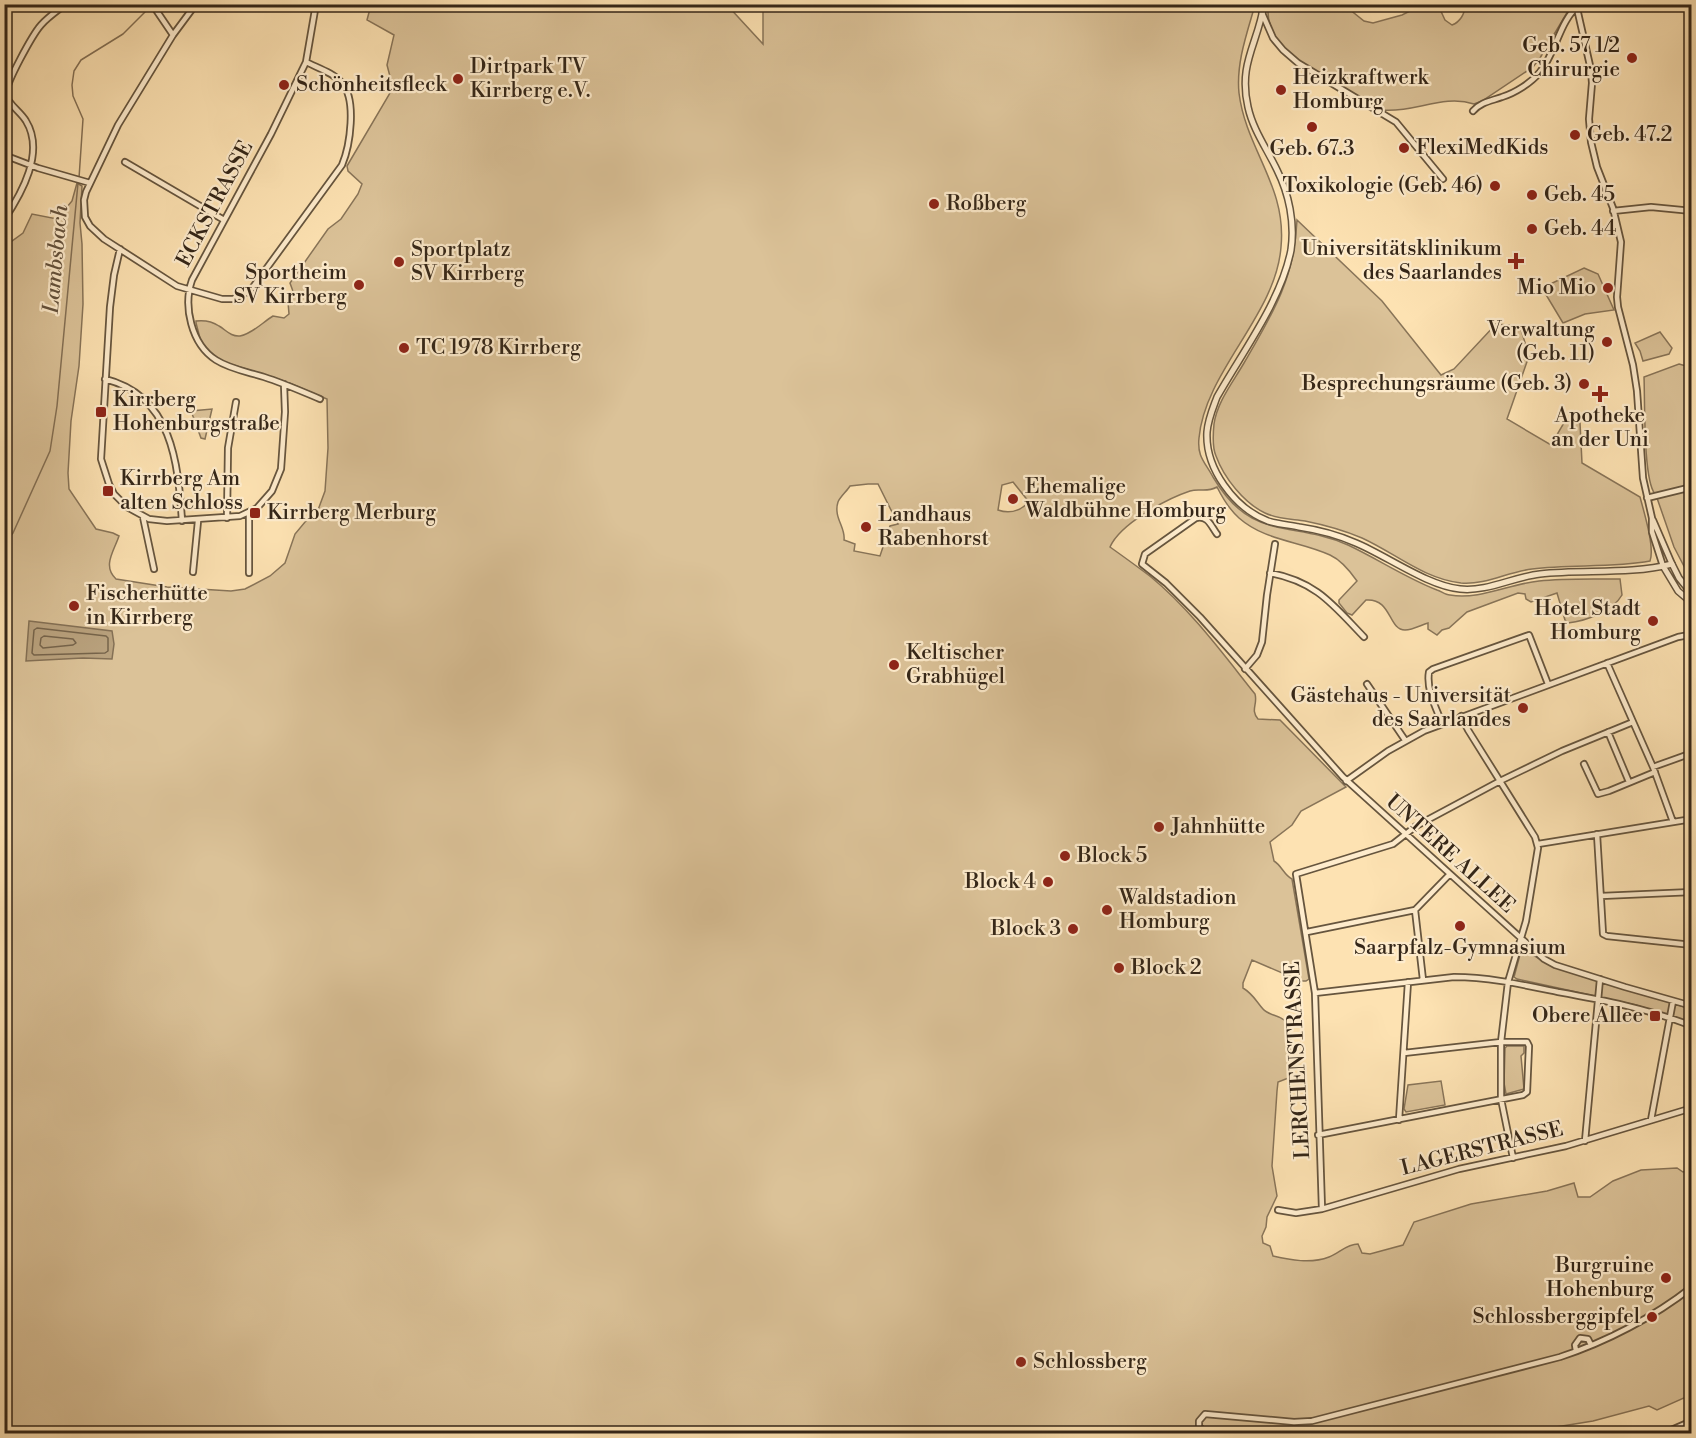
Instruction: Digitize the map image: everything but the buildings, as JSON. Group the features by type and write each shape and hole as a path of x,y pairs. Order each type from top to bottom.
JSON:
{"street":[{"path":"4,220 24,184 33,147 31,130 23,115 8,99 7,88 34,33 66,4"},
{"path":"196,4 173,35 131,102 90,183 84,200 85,217 96,232 177,286 222,299 233,299 250,291 342,165 347,154 351,132 346,89 342,83 306,62"},
{"name":"ECKSTRASSE","path":"316,4 306,62 189,290 189,308 193,328 212,357 320,399"},
{"path":"1264,4 1248,60 1245,78 1247,98 1252,122 1278,171 1289,200 1291,248 1280,286 1212,410 1207,433 1208,443 1210,455 1223,483 1242,505 1260,518 1330,533 1434,582 1458,589 1483,588 1543,573 1621,571 1672,564"},
{"path":"1473,111 1478,105 1505,96 1523,86 1540,72 1552,54 1570,14 1578,5"},
{"path":"1578,5 1591,69 1589,119 1592,142 1597,167 1613,211 1621,247 1618,307 1637,391 1640,452 1647,498 1652,518 1678,579 1692,594"},
{"path":"153,7 173,35"},
{"path":"1262,13 1273,38 1283,50 1298,63 1396,122 1443,179"},
{"path":"4,155 90,183"},
{"path":"125,162 224,220"},
{"path":"1613,211 1652,207 1692,211"},
{"path":"120,249 114,275 101,459 109,484 121,502 143,517 158,521 198,521 249,513 272,491 281,470 284,384"},
{"path":"105,379 128,386 140,394 157,413 168,437 177,469 182,521"},
{"path":"227,518 228,448 236,402"},
{"path":"1647,498 1692,487"},
{"path":"249,513 249,573"},
{"path":"143,517 154,569"},
{"name":"UNTERE ALLEE","path":"1217,534 1207,520 1202,517 1196,518 1145,554 1142,564 1181,598 1346,781 1521,940 1549,962 1692,1006"},
{"path":"1652,518 1652,532 1663,566 1678,591 1692,603"},
{"path":"193,572 198,521"},
{"path":"1245,669 1261,649 1275,544"},
{"path":"1270,573 1295,579 1318,591 1364,637"},
{"path":"1692,627 1689,635 1692,649"},
{"path":"1442,723 1431,690 1429,672 1529,635 1548,684"},
{"path":"1346,781 1405,740 1442,723 1678,637 1689,635"},
{"path":"1607,663 1654,769 1673,822"},
{"path":"1367,684 1405,740"},
{"path":"1461,716 1538,844 1521,940 1508,982 1501,1042 1501,1099 1513,1158"},
{"path":"1405,836 1416,826 1500,781 1633,722"},
{"path":"1608,732 1629,782"},
{"path":"1584,764 1598,794 1610,792 1654,769 1692,753"},
{"path":"1538,844 1692,819"},
{"path":"1597,834 1603,934 1692,945"},
{"name":"LERCHENSTRASSE","path":"1322,1209 1315,993 1296,874 1393,844 1405,836"},
{"path":"1307,932 1415,910 1449,875"},
{"path":"1601,896 1692,892"},
{"path":"1415,910 1423,980"},
{"path":"1315,993 1462,977 1508,982 1599,999 1669,1017 1692,1026"},
{"path":"1585,1141 1600,979"},
{"path":"1399,1120 1408,982"},
{"path":"1652,1120 1673,1001"},
{"path":"1318,1135 1523,1095 1527,1092 1529,1046 1527,1042 1501,1042 1404,1053"},
{"name":"LAGERSTRASSE","path":"1278,1210 1296,1213 1322,1209 1459,1169 1557,1149 1692,1108"},
{"path":"1204,1434 1199,1421 1205,1414 1294,1422 1312,1421 1490,1376 1576,1351 1651,1314 1692,1287"},
{"path":"1576,1351 1575,1345 1580,1338 1587,1339 1591,1345"},
{"path":"1662,1434 1692,1421"}],"shaded area":[{"path":"371,5 727,5 763,44 763,5 1255,5 1241,59 1239,93 1249,133 1278,205 1281,247 1276,272 1267,296 1226,366 1204,413 1199,450 1213,477 1228,498 1243,512 1258,521 1348,545 1446,594 1461,596 1483,594 1528,583 1559,579 1620,579 1622,595 1606,610 1583,620 1568,623 1557,593 1531,602 1526,599 1525,594 1518,593 1467,612 1437,635 1428,629 1428,623 1408,630 1400,629 1381,604 1374,601 1366,600 1352,615 1347,613 1339,600 1357,581 1345,566 1319,550 1271,536 1249,526 1232,511 1217,487 1210,490 1190,491 1157,506 1133,521 1115,538 1110,547 1166,590 1206,633 1255,694 1254,710 1258,719 1280,720 1346,787 1301,811 1292,825 1270,842 1274,861 1292,879 1309,979 1301,981 1252,960 1243,983 1243,988 1265,1011 1284,1020 1291,1038 1291,1077 1278,1082 1277,1091 1272,1166 1277,1196 1267,1217 1262,1236 1263,1243 1270,1246 1273,1256 1293,1260 1322,1259 1350,1245 1358,1244 1362,1253 1370,1254 1403,1245 1414,1222 1471,1204 1547,1191 1574,1183 1578,1197 1590,1197 1613,1181 1641,1170 1677,1168 1683,1172 1691,1170 1691,1390 1684,1398 1657,1410 1649,1406 1593,1421 1550,1428 1542,1434 5,1433 4,247 23,233 32,214 57,219 72,201 77,183 82,186 80,223 83,304 79,366 71,421 69,489 96,529 119,536 109,564 116,579 167,587 231,591 245,589 270,576 285,563 295,534 318,510 325,491 328,448 327,399 287,382 224,362 213,355 201,342 196,321 211,322 231,334 240,336 273,316 284,318 289,314 288,302 294,294 290,283 328,229 341,219 358,194 362,184 348,171 347,166 393,88 387,65 394,35 367,20","holes":["1013,482 1029,502 1014,511 998,510 1002,485","878,484 898,524 890,526 880,556 854,551 855,544 844,540 837,513 838,502 850,486"]},
{"path":"1268,5 1344,5 1364,21 1373,23 1402,15 1422,5 1438,5 1445,20 1452,25 1462,17 1465,5 1567,5 1568,11 1533,67 1482,101 1474,104 1440,102 1406,109 1383,110 1309,68 1284,48 1271,27"},
{"path":"1297,220 1382,301 1441,375 1454,369 1496,324 1520,326 1529,356 1507,419 1551,445 1565,421 1580,423 1582,463 1640,497 1650,539 1650,561 1532,569 1470,583 1447,581 1422,571 1362,538 1334,528 1270,515 1257,509 1242,496 1229,481 1216,456 1213,445 1214,424 1222,400 1264,329 1287,278 1292,260"},
{"path":"1584,268 1598,274 1614,310 1585,314 1563,323 1545,293 1546,286"},
{"path":"1660,332 1672,348 1669,354 1643,361 1635,343"},
{"path":"1679,364 1691,365 1692,471 1689,472 1691,473 1691,485 1655,494 1648,473 1644,377"},
{"path":"212,409 205,439 201,438 191,411"},
{"path":"1691,490 1692,573 1688,574 1674,547 1657,498"},
{"path":"1523,949 1548,964 1691,1009 1691,1023 1636,1005 1517,979 1514,977"},
{"path":"1524,1046 1524,1053 1521,1056 1524,1089 1506,1094 1504,1083 1505,1048"},
{"path":"1441,1081 1445,1105 1406,1112 1404,1109 1408,1085"}],"water":[{"path":"29,621 112,631 114,644 112,659 26,661"}],"waterway":[{"name":"Lambsbach","path":"79,178 83,119 73,96 74,71 81,60 123,34 151,6"},
{"name":"Lambsbach","path":"4,544 13,533 50,451 57,406 78,183"}],"place":[{"name":"Geb. 57 1/2 Chirurgie","path":"1632,58"},
{"name":"Dirtpark TV Kirrberg e.V.","path":"458,79"},
{"name":"Schönheitsfleck","path":"284,85"},
{"name":"Heizkraftwerk Homburg","path":"1281,90"},
{"name":"Geb. 67.3","path":"1312,127"},
{"name":"Geb. 47.2","path":"1575,135"},
{"name":"FlexiMedKids","path":"1404,148"},
{"name":"Toxikologie (Geb. 46)","path":"1495,186"},
{"name":"Geb. 45","path":"1532,195"},
{"name":"Roßberg","path":"934,204"},
{"name":"Geb. 44","path":"1532,229"},
{"name":"Universitätsklinikum des Saarlandes","path":"1516,261"},
{"name":"Sportplatz SV Kirrberg","path":"399,262"},
{"name":"Sportheim SV Kirrberg","path":"359,285"},
{"name":"Mio Mio","path":"1608,288"},
{"name":"Verwaltung (Geb. 11)","path":"1607,342"},
{"name":"TC 1978 Kirrberg","path":"404,348"},
{"name":"Besprechungsräume (Geb. 3)","path":"1584,384"},
{"name":"Apotheke an der Uni","path":"1600,394"},
{"name":"Kirrberg Hohenburgstraße","path":"101,412"},
{"name":"Kirrberg Am alten Schloss","path":"108,491"},
{"name":"Ehemalige Waldbühne Homburg","path":"1013,499"},
{"name":"Kirrberg Merburg","path":"255,513"},
{"name":"Landhaus Rabenhorst","path":"866,527"},
{"name":"Fischerhütte in Kirrberg","path":"74,606"},
{"name":"Hotel Stadt Homburg","path":"1653,621"},
{"name":"Keltischer Grabhügel","path":"894,665"},
{"name":"Gästehaus - Universität des Saarlandes","path":"1523,708"},
{"name":"Jahnhütte","path":"1159,827"},
{"name":"Block 5","path":"1065,856"},
{"name":"Block 4","path":"1048,882"},
{"name":"Waldstadion Homburg","path":"1107,910"},
{"name":"Saarpfalz-Gymnasium","path":"1460,926"},
{"name":"Block 3","path":"1073,929"},
{"name":"Block 2","path":"1119,968"},
{"name":"Obere Allee","path":"1655,1016"},
{"name":"Burgruine Hohenburg","path":"1666,1278"},
{"name":"Schlossberggipfel","path":"1652,1317"},
{"name":"Schlossberg","path":"1021,1362"}]}
